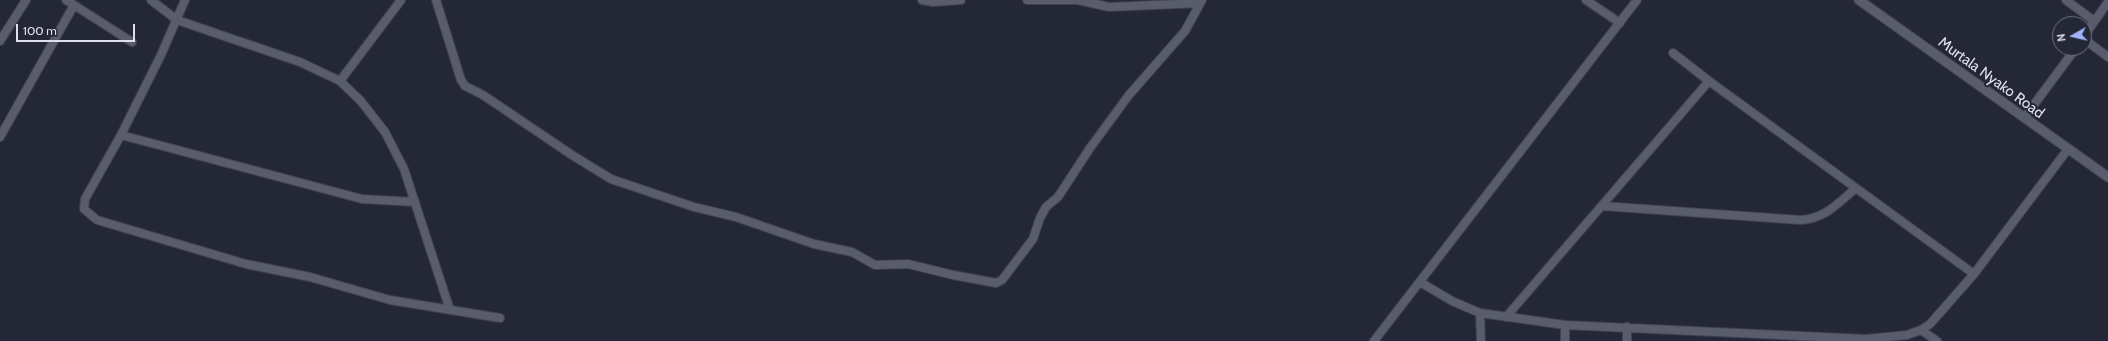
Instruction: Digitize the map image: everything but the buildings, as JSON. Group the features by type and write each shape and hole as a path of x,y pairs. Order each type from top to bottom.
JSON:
{"street":[{"path":"0,41 26,0"},
{"path":"66,0 132,42"},
{"path":"151,0 177,20 300,62 340,81 360,100 385,132 404,168 450,310"},
{"path":"185,0 177,20 121,135 85,199 84,209 97,220 246,264 310,277 390,300 500,318"},
{"path":"340,81 401,0"},
{"path":"436,0 461,80 465,86 489,99 572,156 611,179 694,206 736,217 814,244 852,252 875,265 908,264 953,275 996,283 1002,280 1033,239 1042,214 1058,197 1090,148 1130,95 1185,31 1201,2"},
{"path":"922,0 933,2 961,0"},
{"path":"1027,0 1078,0 1109,7 1201,2"},
{"path":"1586,0 1620,22"},
{"path":"1374,341 1637,0"},
{"name":"Murtala Nyako Road","path":"1859,0 2108,177"},
{"path":"2066,0 2094,21"},
{"path":"2092,24 2108,2"},
{"path":"0,137 74,5"},
{"path":"2092,44 2108,57"},
{"path":"1673,53 1709,81 1974,274"},
{"path":"2024,118 2070,56"},
{"path":"1506,317 1709,81"},
{"path":"121,135 362,199 415,202"},
{"path":"1420,282 1452,301 1480,313 1565,325 1627,327 1780,338 1865,340 1902,336 1921,330 1930,324 1974,274 2068,149"},
{"path":"1602,206 1813,220 1820,217 1856,188"},
{"path":"1480,313 1481,341"},
{"path":"1565,325 1565,341"},
{"path":"1627,327 1627,341"},
{"path":"1921,330 1937,341"}]}
